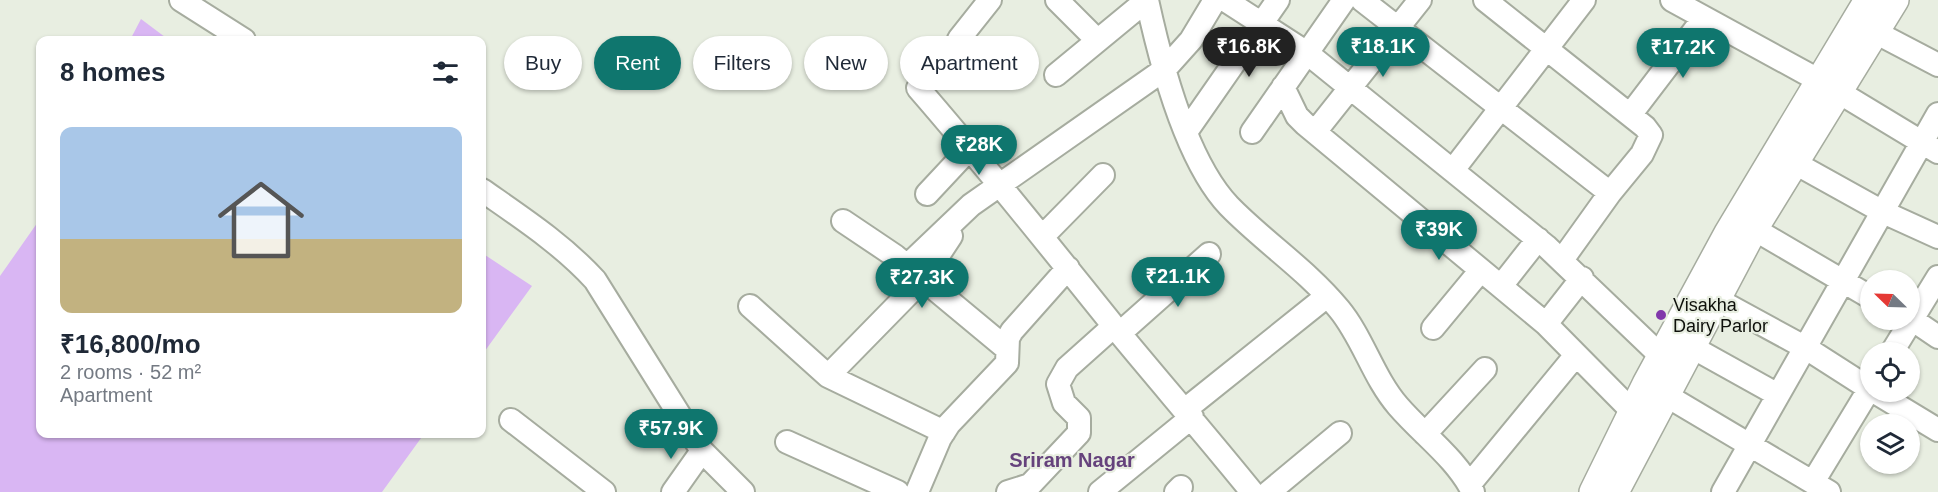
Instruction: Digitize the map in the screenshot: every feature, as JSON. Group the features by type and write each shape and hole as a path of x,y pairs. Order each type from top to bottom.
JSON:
{"main road":[{"path":"1612,491 1632,411 1655,389 1690,346 1793,162 1868,0"},
{"path":"1612,491 1655,389 1661,356 1728,233 1829,86 1875,32 1895,0"}],"street":[{"path":"181,0 238,36"},
{"path":"961,36 990,0"},
{"path":"1057,0 1098,40"},
{"path":"1056,75 1147,0 1186,132 1214,189 1319,302 1346,317 1388,392 1471,488 1576,355"},
{"path":"828,376 971,205 1108,107 1166,69 1191,40 1215,0"},
{"path":"1225,0 1307,53 1538,239 1582,278 1661,356"},
{"path":"1186,132 1278,0"},
{"path":"1252,132 1344,0"},
{"path":"1362,0 1610,192"},
{"path":"1315,132 1420,0"},
{"path":"1485,0 1630,115 1651,135 1649,144 1610,192 1562,260"},
{"path":"1672,0 1703,11 1930,147"},
{"path":"1453,170 1581,1"},
{"path":"1630,115 1703,11"},
{"path":"1875,32 1938,66"},
{"path":"1284,87 1297,116 1545,324 1632,411"},
{"path":"920,90 1002,184 1117,329 1189,413 1252,492"},
{"path":"1723,492 1883,212 1930,147 1938,114"},
{"path":"927,194 970,148"},
{"path":"1793,162 1883,212 1938,237"},
{"path":"1043,236 1103,175"},
{"path":"486,193 547,235 574,257 595,280 702,451 743,492"},
{"path":"843,221 914,273 1007,348"},
{"path":"1754,229 1860,291"},
{"path":"1501,286 1538,239"},
{"path":"1008,492 1030,485 1078,433 1079,418 1064,403 1058,384 1067,368 1209,254"},
{"path":"917,492 944,432 959,411 1007,363 1008,338 1012,331 1068,268"},
{"path":"1433,328 1481,270"},
{"path":"1920,305 1938,277"},
{"path":"1545,324 1582,278"},
{"path":"1716,299 1806,348 1860,382"},
{"path":"1100,492 1319,302"},
{"path":"750,306 828,376 944,432"},
{"path":"1920,325 1938,337"},
{"path":"1690,346 1779,395"},
{"path":"1425,434 1485,369"},
{"path":"1655,389 1821,487 1863,402"},
{"path":"1892,402 1938,430"},
{"path":"511,420 604,492"},
{"path":"1269,492 1340,433"},
{"path":"787,442 898,492"},
{"path":"673,492 702,451"}],"shaded area":[{"path":"141,19 164,36 132,36"},
{"path":"36,225 36,438 421,438 382,492 0,492 0,276"},
{"path":"486,256 532,286 486,349"}],"place":[{"name":"Visakha Dairy Parlor","path":"1661,315"}],"district":[{"name":"Sriram Nagar","path":"1072,460"}]}
